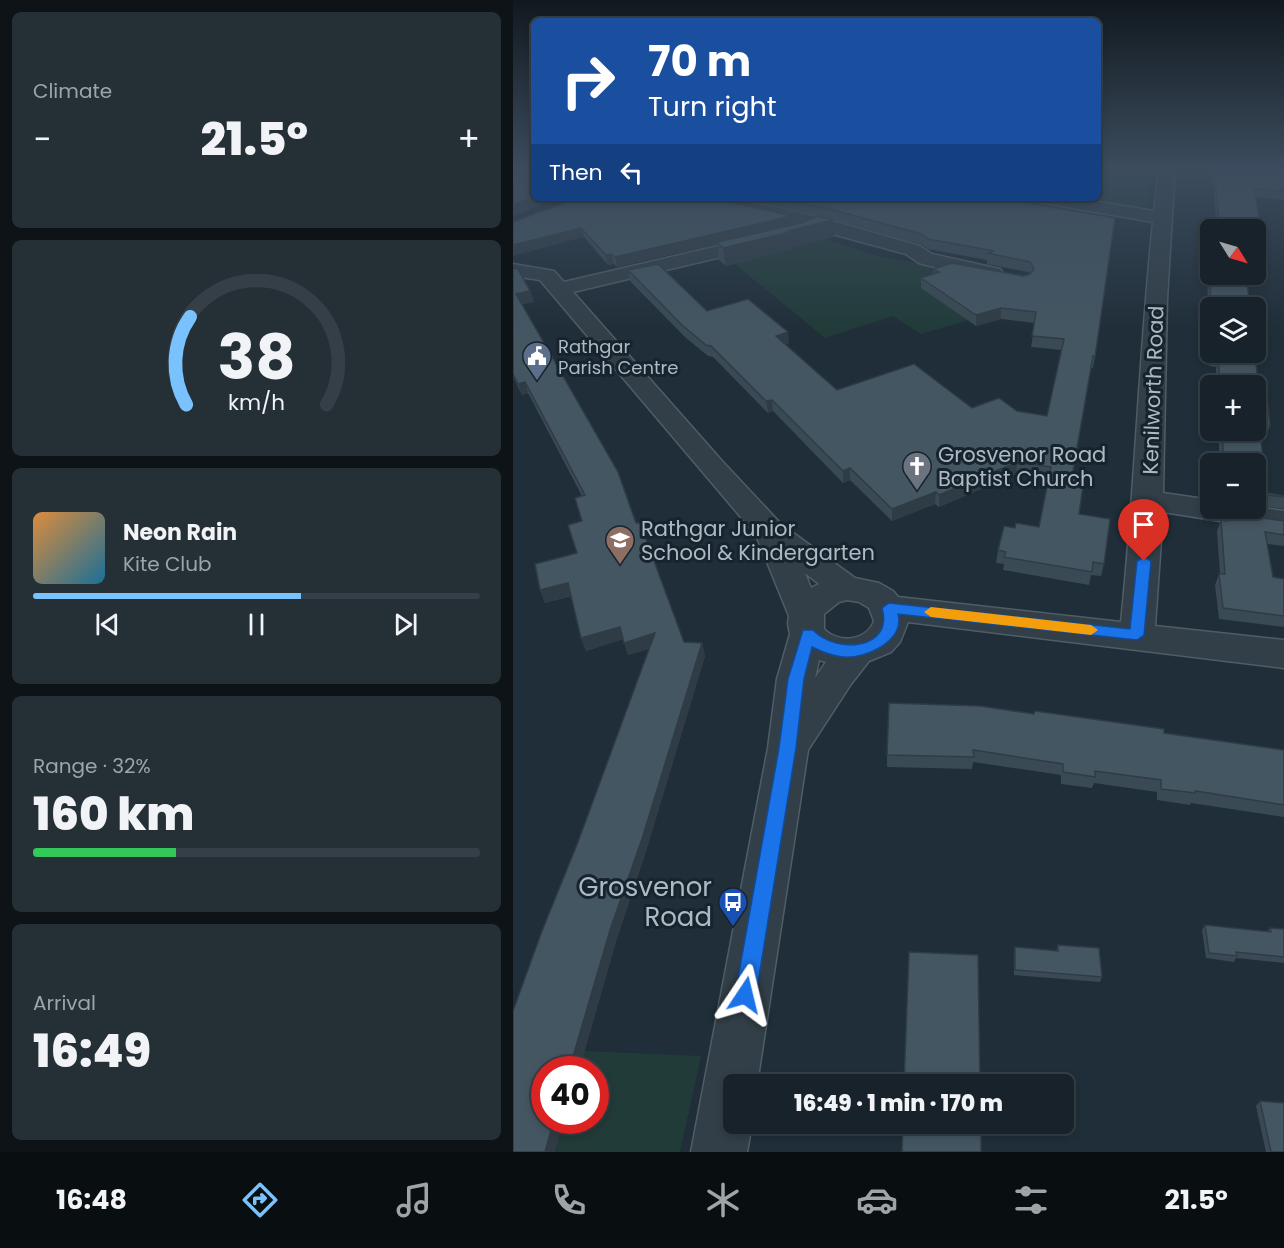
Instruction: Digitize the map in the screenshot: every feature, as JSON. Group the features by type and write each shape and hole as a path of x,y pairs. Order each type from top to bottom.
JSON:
{"street":[{"path":"811,223 913,250 926,259 1011,276"},
{"name":"Kenilworth Road","path":"1137,635 1148,500 1163,223"},
{"path":"561,289 795,234 816,224"},
{"path":"513,270 547,275 770,531 846,588"},
{"path":"1148,500 1284,521"},
{"path":"719,1152 787,748 796,679 807,624 811,604 820,596 832,591 846,588 860,589 883,599 892,618 890,628 883,638 858,650 845,652 829,649 816,643 807,624 770,531"},
{"path":"889,608 1137,635 1284,654"},
{"path":"787,748 838,674 858,650"}],"green space":[{"path":"805,233 874,255 999,279 1006,309 921,334 893,316 825,338 725,256"},
{"path":"584,1051 701,1056 680,1152 555,1152 560,1134 609,1134 609,1056 583,1056"}],"building":[{"path":"513,223 763,223 615,257 611,254 606,255 581,228 513,245"},
{"path":"801,223 822,223 723,248 717,242"},
{"path":"880,223 1114,223 1095,357 1093,356 1072,477 1084,479 1079,514 1110,519 1104,564 1093,562 1092,572 1004,557 1006,552 998,550 1004,526 1015,528 1016,523 1039,527 1051,467 1017,462 939,495 936,492 892,509 850,468 843,471 772,400 766,401 711,346 706,345 683,326 628,270 658,264 707,311 748,299 788,332 776,336 837,390 914,364 972,408 999,398 1017,411 1047,416 1064,339 1032,336 1036,312 1001,308 976,315 921,278 939,272 933,269 952,263 1023,276 1030,274 1034,269 1030,262 988,253 994,251 928,239 921,234"},
{"path":"513,268 518,269 530,291 516,294 618,472 636,523 640,523 684,642 702,643 642,839 611,927 573,1056 531,1056 531,1134 550,1134 545,1152 513,1152 513,1011 655,633 624,643 620,627 581,638 568,583 540,590 535,564 577,553 568,525 582,521 575,498 585,495 525,382 518,384 513,374"},
{"path":"1210,285 1247,285 1249,297 1211,297"},
{"path":"1218,363 1256,363 1257,375 1219,375"},
{"path":"1266,397 1267,397 1270,426 1266,425"},
{"path":"1223,441 1261,441 1262,453 1223,453"},
{"path":"1266,484 1267,493 1284,497 1266,495"},
{"path":"1266,518 1284,521 1284,535 1265,532 1273,577 1284,579 1284,616 1223,608 1219,574 1225,574 1221,520 1227,521 1227,519"},
{"path":"889,703 980,706 1034,714 1035,711 1164,729 1164,733 1284,750 1284,805 1195,791 1195,793 1161,789 1161,780 1095,771 1095,777 1063,772 1063,764 973,750 974,757 887,755"},
{"path":"1205,925 1271,932 1270,928 1284,929 1284,957 1236,952 1237,956 1209,953"},
{"path":"1058,945 1099,948 1102,977 1015,970 1015,947 1058,951"},
{"path":"909,952 978,955 980,1074 904,1074"},
{"path":"1260,1101 1284,1103 1284,1152 1271,1152"},
{"path":"903,1134 981,1134 981,1152 902,1152"}],"slow traffic":[{"path":"931,612 1091,630"}],"place":[{"name":"Rathgar Parish Centre","path":"537,382"},
{"name":"Grosvenor Road Baptist Church","path":"917,492"},
{"name":"Rathgar Junior School & Kindergarten","path":"620,566"},
{"name":"Grosvenor Road","path":"733,928"}],"route":[{"path":"745,995 787,748 796,679 808,634 816,643 829,649 845,652 858,650 883,638 890,628 892,618 889,608 1137,635 1144,561"}]}
